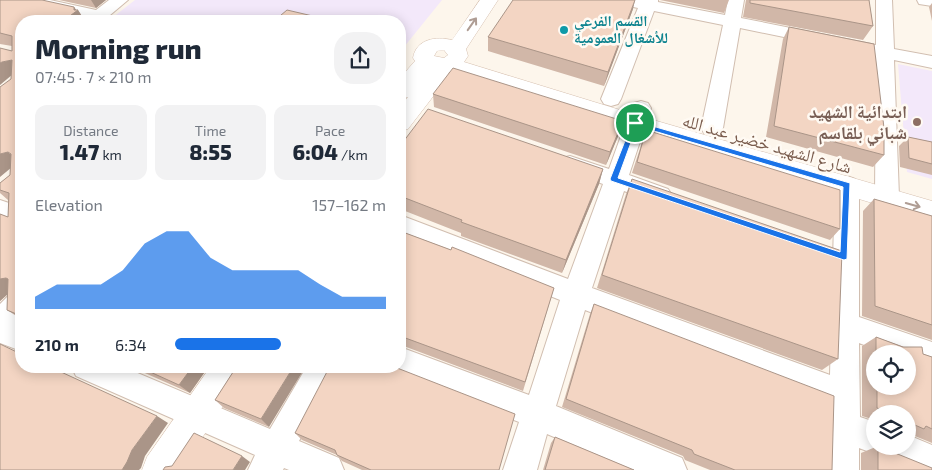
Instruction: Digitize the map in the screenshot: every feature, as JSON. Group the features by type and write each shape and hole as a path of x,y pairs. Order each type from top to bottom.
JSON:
{"main road":[{"path":"444,56 490,0"},
{"path":"411,110 437,76 459,12"},
{"name":"شارع الشهيد خضير عبد الله","path":"444,56 474,59 611,99 638,116 712,128 887,188 932,211"},
{"name":"شارع الشهيد خضير عبد الله","path":"444,56 638,116 847,186 932,192"},
{"path":"160,470 225,373"}],"street":[{"path":"27,0 81,15"},
{"path":"100,15 120,0"},
{"path":"625,0 648,2 732,22 932,62"},
{"path":"712,128 736,0"},
{"path":"884,0 887,188"},
{"path":"925,0 932,1"},
{"path":"611,99 648,2"},
{"path":"520,470 614,179 638,116"},
{"path":"550,157 678,201"},
{"path":"842,470 845,325 835,254 847,186"},
{"path":"0,210 15,215"},
{"path":"406,227 576,294 844,411 866,430"},
{"path":"0,323 15,308"},
{"path":"845,325 932,356"},
{"path":"0,329 15,335"},
{"path":"406,363 538,414 670,470"},
{"path":"102,373 197,415 271,459 327,470"},
{"path":"271,459 319,373"},
{"path":"916,455 932,461"}],"shaded area":[{"path":"135,0 442,0 406,45 406,15 116,15"},
{"name":"ابتدائية الشهيد شباني بلقاسم","path":"898,64 932,71 932,179 907,172"}],"building":[{"path":"0,0 42,0 74,7 74,10 78,10 71,15 15,15 15,313 7,310 8,279 0,279 0,214 8,217 9,193 0,190 0,183 10,175 11,154 8,152 0,154 0,87 11,79 12,60 0,63 0,48 12,51 12,36 0,33"},
{"name":"القسم الفرعي للأشغال العمومية","path":"513,0 635,0 608,72 488,37"},
{"path":"750,0 869,0 873,26 750,3"},
{"path":"287,10 308,15 281,15"},
{"path":"789,27 874,44 884,128 884,155 774,126"},
{"path":"453,68 623,121 610,152 433,94"},
{"path":"428,109 603,169 566,260 461,222 462,220 406,198 406,138"},
{"path":"646,130 840,190 840,229 637,162"},
{"path":"908,137 932,142 932,164 909,158"},
{"path":"632,179 842,251 838,359 602,275"},
{"path":"874,199 932,216 932,325 875,306"},
{"path":"406,233 451,250 452,247 554,288 525,382 406,338"},
{"path":"594,304 834,396 832,470 735,470 694,454 692,450 566,399"},
{"path":"876,337 898,345 876,345"},
{"path":"0,344 15,351 15,373 63,373 157,416 132,450 122,470 0,470"},
{"path":"916,347 922,347 923,354 932,357 932,429 926,426 924,429 916,426 916,405 877,405 877,395 916,395"},
{"path":"406,371 515,414 499,470 371,470 337,455 335,450 295,433 326,373 406,373"},
{"path":"152,373 188,373 179,385"},
{"path":"232,373 290,373 261,419 215,400"},
{"path":"194,433 242,456 233,470 163,470 165,467 172,466"},
{"path":"555,437 634,470 545,470"},
{"path":"878,455 900,455 932,468 932,470 878,470"}],"place":[{"name":"القسم الفرعي للأشغال العمومية","path":"564,30"},
{"name":"ابتدائية الشهيد شباني بلقاسم","path":"917,122"}],"route":[{"path":"635,123 847,186 844,257 614,179 635,123"}]}
